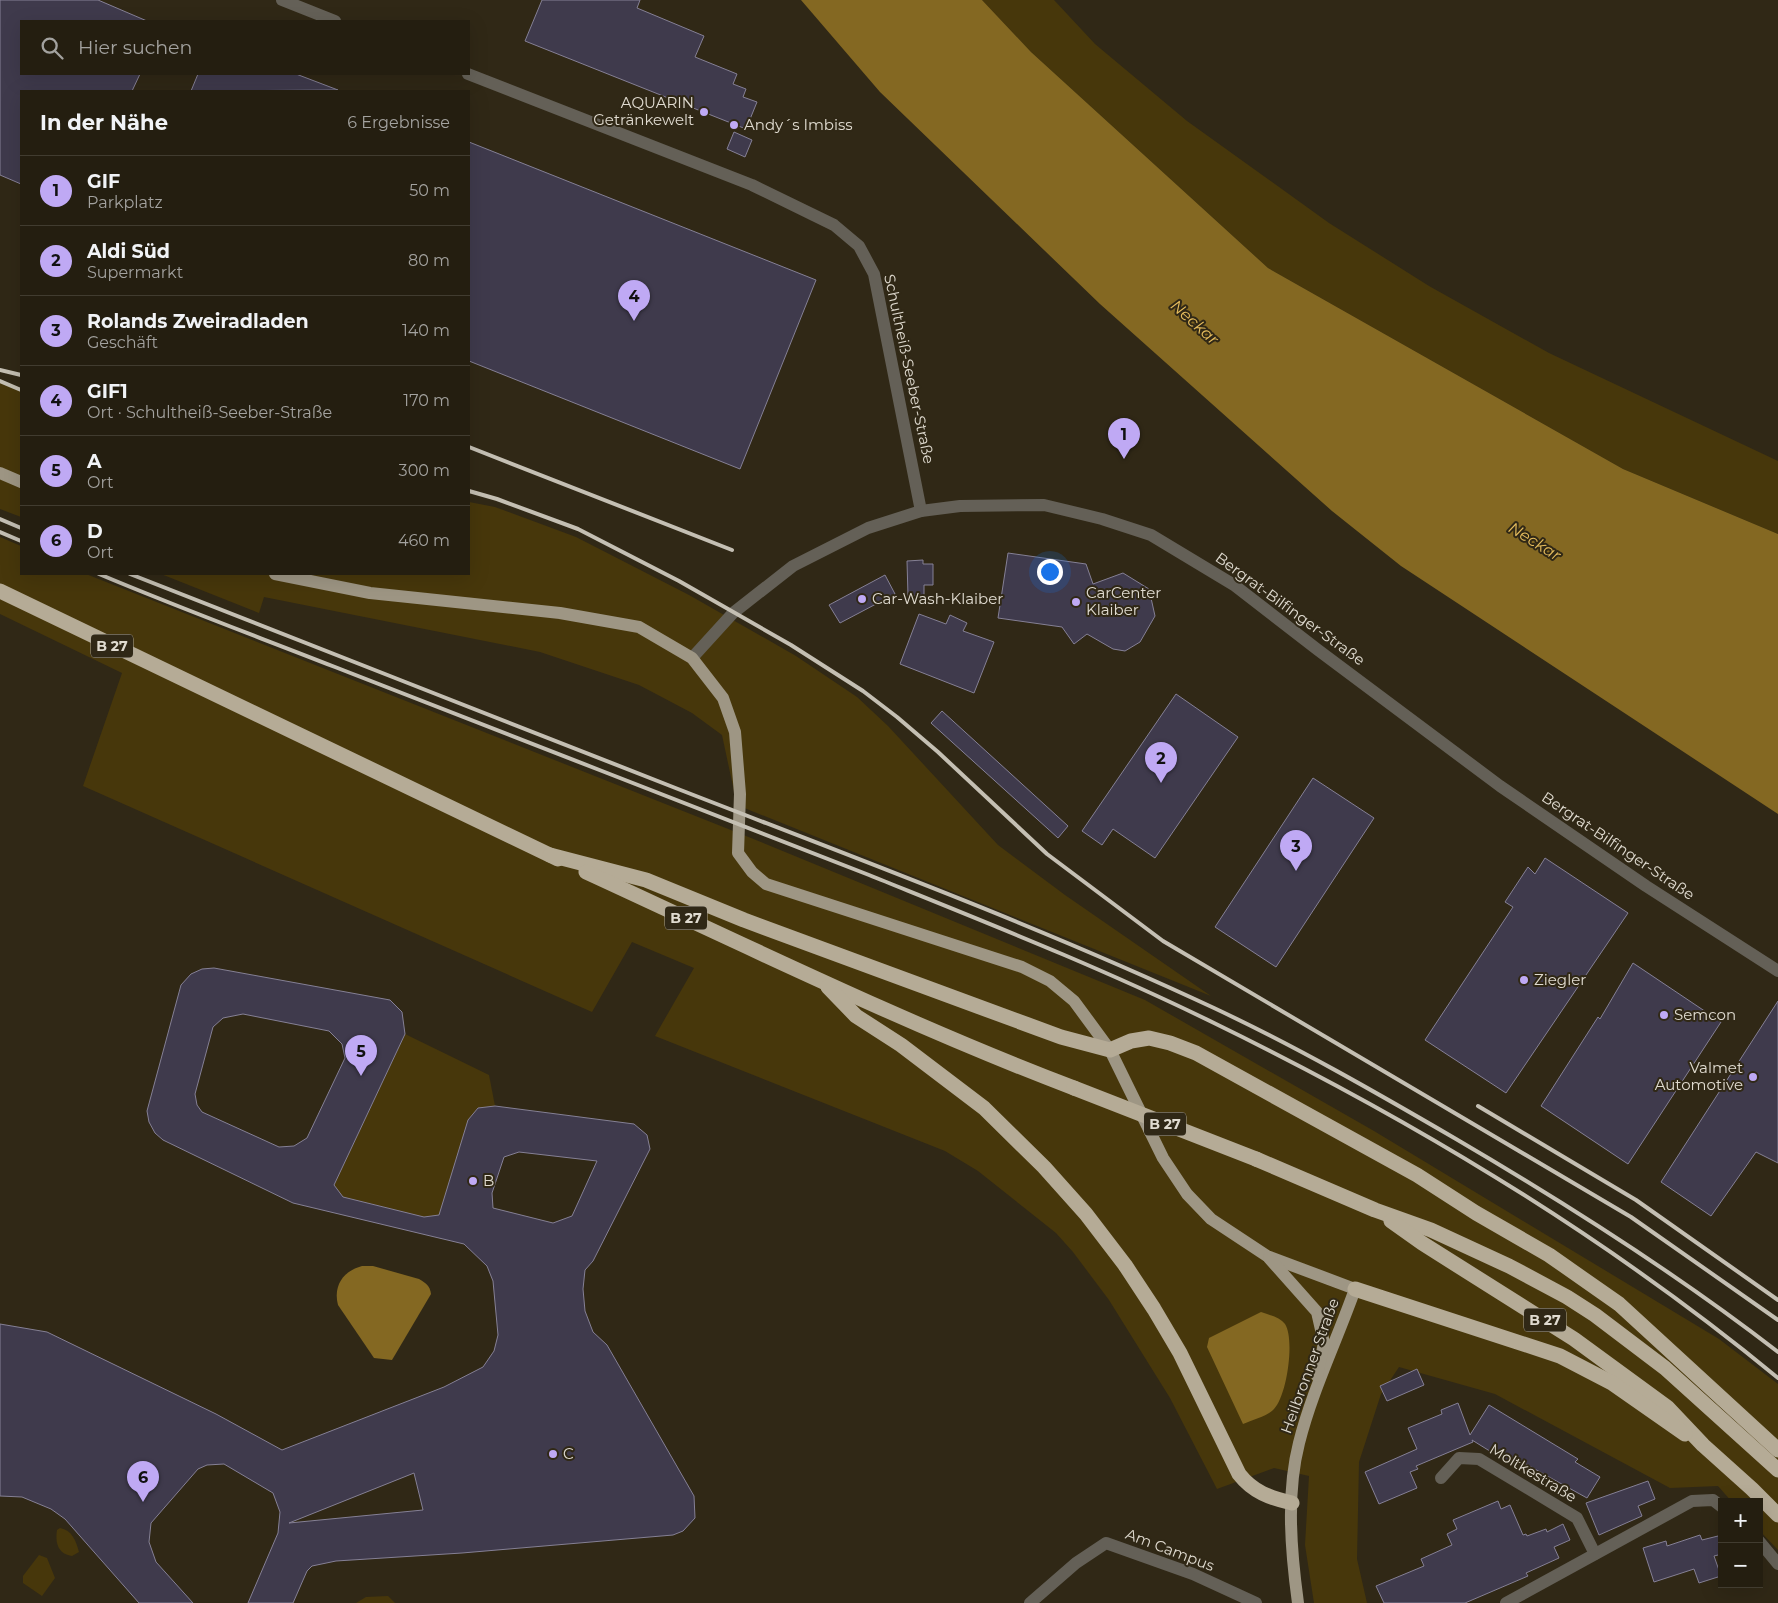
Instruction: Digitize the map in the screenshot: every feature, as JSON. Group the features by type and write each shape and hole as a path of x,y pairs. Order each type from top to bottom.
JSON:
{"highway":[{"name":"B 27","path":"0,591 550,856 822,981 1011,1064 1256,1159 1376,1210 1431,1230 1510,1266 1588,1311 1665,1368 1778,1470"},
{"path":"550,856 646,880 744,920 1060,1036 1110,1050 1131,1041 1149,1038 1196,1054 1417,1175 1476,1213 1549,1255 1619,1304 1778,1450"},
{"path":"822,981 856,1016 901,1045 984,1108 1044,1167 1092,1222 1154,1309 1180,1353 1239,1474 1250,1486 1269,1498 1292,1503"},
{"name":"B 27","path":"1376,1210 1422,1243 1574,1339 1667,1407 1703,1445 1778,1515"},
{"path":"1355,1289 1560,1356 1612,1383 1658,1417 1703,1445"}],"main road":[{"path":"0,473 20,482"},
{"path":"280,575 370,593 560,613 639,627 692,658 723,698 735,732 740,794 738,853 752,872 766,884 1022,968 1050,982 1074,1001 1110,1050 1163,1158 1187,1194 1211,1219 1268,1256 1355,1289"},
{"path":"1268,1256 1317,1312 1324,1343 1308,1415"},
{"name":"Heilbronner Straße","path":"1298,1603 1294,1576 1292,1503 1299,1444 1355,1289"}],"street":[{"path":"282,0 333,20"},
{"name":"Schultheiß-Seeber-Straße","path":"470,75 752,185 834,225 851,238 859,246 874,274 922,511"},
{"name":"Bergrat-Bilfinger-Straße","path":"692,658 733,613 793,566 868,528 922,511 960,506 1044,505 1102,519 1151,535 1234,584 1318,650 1500,786 1653,891 1778,971"},
{"name":"Moltkestraße","path":"1441,1478 1459,1458 1479,1458 1577,1518 1595,1554"},
{"path":"1506,1603 1692,1501 1713,1500 1718,1504"},
{"name":"Am Campus","path":"1030,1603 1076,1563 1106,1543 1193,1574 1256,1603"},
{"path":"1760,1543 1778,1564"}],"shaded area":[{"path":"982,0 1054,0 1095,44 1187,121 1329,223 1429,286 1549,353 1778,461 1778,534 1623,469 1268,268 1031,52"},
{"path":"0,381 20,391 20,517 0,509"},
{"path":"470,502 495,507 576,537 689,595 796,656 857,697 888,726 998,845 1065,895 1211,996 737,805 722,735 692,713 639,685 540,652 264,597 259,613 164,575 470,575"},
{"path":"0,537 20,546 20,575 89,575 751,838 1145,1000 1374,1131 1719,1339 1778,1384 1778,1550 1763,1534 1763,1498 1728,1498 1718,1486 1670,1488 1495,1394 1399,1367 1381,1394 1359,1462 1357,1559 1367,1603 1314,1603 1305,1545 1309,1476 1274,1468 1217,1489 1170,1398 1109,1300 1073,1252 1056,1233 978,1171 945,1151 655,1036 694,968 632,942 592,1012 83,786 122,673 0,614"},
{"path":"405,1034 489,1075 495,1106 439,1215 424,1217 343,1197 334,1185"},
{"path":"60,1528 68,1531 75,1540 79,1552 72,1556 67,1555 58,1547 57,1530"},
{"path":"39,1555 47,1558 55,1578 42,1596 23,1583 23,1576"},
{"path":"388,1596 395,1603 356,1603 366,1597"}],"water":[{"name":"Neckar","path":"801,0 982,0 1031,52 1268,268 1623,469 1778,534 1778,814 1401,566 1332,511 1100,304 880,92"},
{"path":"373,1266 419,1279 430,1289 431,1294 392,1360 374,1358 338,1305 337,1292 341,1280 355,1268"},
{"path":"1261,1312 1283,1322 1288,1331 1289,1354 1286,1380 1279,1402 1274,1409 1264,1416 1243,1424 1207,1347 1209,1338"}],"building":[{"path":"0,0 98,0 145,20 20,20 20,75 140,75 132,90 20,90 20,184 0,175"},
{"path":"542,0 640,0 637,8 704,36 695,57 737,74 733,84 746,89 743,97 757,102 746,129 525,41"},
{"path":"198,75 299,75 338,90 191,90"},
{"path":"734,132 752,140 745,157 727,149"},
{"path":"470,142 816,280 740,469 470,361"},
{"name":"CarCenter Klaiber","path":"1008,553 1086,564 1093,584 1123,573 1149,589 1155,616 1140,642 1125,651 1113,649 1087,634 1074,644 1062,627 998,618"},
{"path":"923,560 923,564 933,564 933,585 924,585 924,596 908,596 907,561"},
{"name":"Car-Wash-Klaiber","path":"885,575 895,594 840,623 829,605"},
{"path":"919,614 946,624 950,615 967,623 963,631 994,642 974,693 900,664"},
{"path":"1176,694 1238,737 1155,858 1113,829 1102,845 1082,831"},
{"path":"942,711 1068,826 1058,838 931,723"},
{"path":"1313,778 1374,818 1276,967 1215,927"},
{"name":"Ziegler","path":"1545,858 1628,913 1506,1093 1425,1040 1513,907 1505,902 1528,867 1535,874"},
{"path":"1633,963 1721,1022 1628,1164 1541,1106 1598,1017 1600,1019"},
{"path":"214,968 390,1000 402,1012 405,1034 334,1185 343,1197 424,1217 439,1215 468,1120 478,1108 495,1106 634,1124 647,1135 650,1149 593,1261 585,1270 583,1289 585,1311 593,1332 607,1345 694,1496 695,1518 683,1531 673,1535 462,1553 336,1561 312,1566 307,1571 293,1603 248,1603 278,1533 280,1512 273,1493 224,1464 207,1465 198,1469 151,1523 149,1542 156,1562 193,1603 139,1603 65,1519 51,1509 22,1497 0,1496 0,1324 47,1332 216,1414 282,1450 444,1387 483,1367 494,1351 498,1335 493,1281 487,1266 464,1244 293,1203 163,1140 155,1133 149,1122 147,1111 181,985 191,974 202,969","holes":["243,1014 329,1031 342,1044 345,1058 307,1138 294,1146 279,1147 202,1112 197,1105 195,1094 213,1027 223,1018","519,1152 597,1161 572,1216 553,1223 493,1208 492,1193 504,1157","414,1473 423,1510 289,1523"]},
{"name":"Valmet Automotive","path":"1778,1001 1778,1163 1756,1152 1711,1216 1661,1182"},
{"path":"1417,1369 1424,1385 1387,1401 1380,1386"},
{"path":"1458,1403 1470,1435 1489,1405 1578,1459 1575,1462 1600,1477 1587,1498 1513,1457 1509,1463 1472,1440 1473,1442 1416,1466 1418,1469 1410,1472 1417,1488 1379,1504 1365,1472 1417,1449 1408,1428 1442,1414 1441,1410"},
{"path":"1648,1481 1655,1499 1638,1506 1642,1516 1599,1535 1586,1503"},
{"path":"1498,1501 1501,1509 1510,1505 1523,1535 1526,1534 1527,1536 1546,1529 1547,1532 1563,1524 1570,1540 1554,1547 1559,1558 1526,1573 1528,1576 1465,1603 1384,1603 1376,1586 1424,1566 1421,1559 1452,1545 1447,1534 1457,1529 1453,1520"},
{"path":"1700,1535 1702,1540 1718,1536 1718,1555 1714,1556 1718,1567 1718,1577 1699,1583 1694,1569 1654,1582 1643,1548 1666,1541 1667,1546"}],"railway":[{"path":"0,370 20,375"},
{"path":"0,381 20,390"},
{"path":"470,447 732,550"},
{"path":"470,491 497,499 578,529 679,581 791,645 863,691 897,717 938,752 1047,854 1163,941 1631,1217 1778,1320"},
{"path":"0,519 20,528"},
{"path":"0,532 20,541"},
{"path":"101,575 869,875 1043,946 1129,983 1214,1023 1362,1100 1506,1184 1577,1229 1646,1277 1713,1326 1778,1378"},
{"path":"133,575 948,894 1082,949 1214,1008 1276,1038 1336,1071 1456,1139 1539,1189 1661,1267 1778,1352"},
{"path":"1478,1106 1636,1200 1778,1300"}],"place":[{"name":"AQUARIN Getränkewelt","path":"704,112"},
{"name":"Andy´s Imbiss","path":"734,125"},
{"name":"GIF1","path":"634,321"},
{"name":"GIF","path":"1124,459"},
{"name":"Car-Wash-Klaiber","path":"862,599"},
{"name":"CarCenter Klaiber","path":"1076,602"},
{"name":"Aldi Süd","path":"1161,783"},
{"name":"Rolands Zweiradladen","path":"1296,871"},
{"name":"Ziegler","path":"1524,980"},
{"name":"Semcon","path":"1664,1015"},
{"name":"A","path":"361,1076"},
{"name":"Valmet Automotive","path":"1753,1077"},
{"name":"B","path":"473,1181"},
{"name":"C","path":"553,1454"},
{"name":"D","path":"143,1502"}]}
